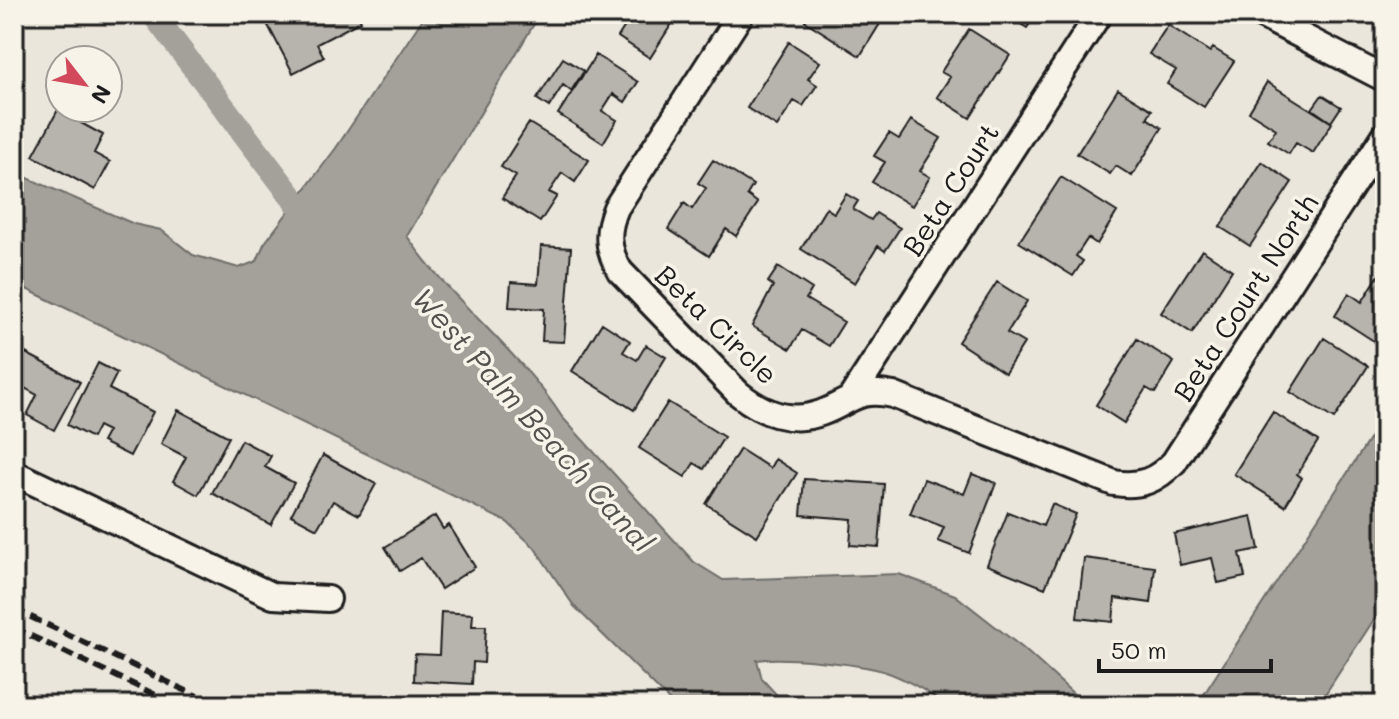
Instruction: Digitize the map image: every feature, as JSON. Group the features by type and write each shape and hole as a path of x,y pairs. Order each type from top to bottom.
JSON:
{"street":[{"name":"Beta Circle","path":"741,14 616,208 609,223 608,240 620,271 752,405 777,415 804,417 821,413 852,396 877,392 893,395 1114,483 1130,486 1147,483"},
{"name":"Beta Court","path":"852,396 1099,14"},
{"path":"1259,14 1385,79"},
{"name":"Beta Court North","path":"1147,483 1162,475 1174,462 1385,135"},
{"path":"14,473 273,596 328,599"}],"water":[{"path":"426,14 540,14 407,236 444,283 526,370 562,417 694,562 723,580 899,574 955,595 1024,649 1086,705 946,705 931,694 883,671 833,662 783,659 757,660 762,679 786,705 674,705 574,606 534,547 507,522 14,283 14,172 134,224 161,230 193,255 239,268 257,261 264,244 336,148"},
{"path":"1385,415 1385,608 1377,615 1318,705 1197,705"}],"building":[{"path":"262,14 358,14 361,21 317,44 324,57 293,73"},
{"path":"630,14 678,14 650,58 618,37"},
{"path":"810,14 886,14 860,56 805,21"},
{"path":"1004,14 1036,14 1027,28"},
{"path":"1168,25 1210,52 1213,48 1234,61 1204,107 1167,84 1176,70 1149,54"},
{"path":"969,29 1010,55 970,118 937,97 950,77 941,72"},
{"path":"789,42 820,62 808,79 817,85 803,106 794,101 777,127 747,108"},
{"path":"596,55 638,82 625,102 613,94 602,111 617,120 603,143 558,114"},
{"path":"563,58 584,71 571,91 563,85 549,107 537,99"},
{"path":"1267,82 1332,123 1313,153 1296,143 1289,154 1268,141 1276,129 1249,112"},
{"path":"1118,89 1152,110 1147,118 1162,128 1132,176 1116,166 1110,174 1077,154"},
{"path":"1322,95 1341,107 1331,122 1312,109"},
{"path":"911,120 941,138 920,171 930,177 912,206 872,182 885,162 874,156 889,133 899,139"},
{"path":"529,123 589,160 575,182 562,173 549,192 557,196 540,222 502,198 516,176 501,167"},
{"path":"50,124 83,124 103,135 94,153 110,162 95,190 33,156"},
{"path":"713,160 753,185 747,195 758,203 736,236 726,229 709,256 668,229 684,203 692,209 706,188 698,183"},
{"path":"1262,162 1292,182 1250,246 1220,227"},
{"path":"1061,177 1117,212 1097,244 1088,238 1076,256 1083,261 1073,276 1019,242"},
{"path":"846,194 858,201 853,209 871,220 876,213 900,228 885,251 878,246 855,283 801,249 826,208 834,213"},
{"path":"541,246 571,248 564,342 542,341 544,309 509,307 511,282 538,284"},
{"path":"1202,250 1232,270 1192,333 1161,313"},
{"path":"778,267 812,289 806,299 844,322 829,346 802,330 790,349 752,326 773,286 768,282"},
{"path":"1384,267 1385,338 1380,345 1335,316 1349,293 1362,302"},
{"path":"997,282 1027,301 1007,333 1024,343 1005,373 958,342"},
{"path":"602,323 630,341 623,352 637,360 646,345 666,357 634,410 572,371"},
{"path":"1324,338 1368,366 1334,419 1290,392"},
{"path":"1137,339 1174,362 1155,393 1146,388 1124,423 1096,405"},
{"path":"20,350 80,382 54,430 27,415 37,395 14,382 14,361"},
{"path":"98,363 117,373 109,389 153,412 130,456 102,442 108,431 98,426 92,438 67,425"},
{"path":"668,402 724,437 704,469 694,463 685,477 639,448"},
{"path":"178,410 229,437 198,495 173,481 186,457 161,444"},
{"path":"1273,412 1318,441 1297,474 1302,478 1285,506 1234,474"},
{"path":"241,440 271,456 265,467 294,483 271,525 212,493"},
{"path":"740,449 770,468 775,459 797,473 757,536 706,504"},
{"path":"323,455 376,484 359,515 333,501 317,529 291,515"},
{"path":"972,474 996,483 969,553 938,541 944,527 910,514 924,479 964,494"},
{"path":"804,479 884,484 879,547 850,545 852,519 801,515"},
{"path":"1052,504 1076,514 1045,588 987,565 1008,512 1043,526"},
{"path":"435,516 443,529 449,525 475,567 441,589 421,558 400,571 385,547"},
{"path":"1252,516 1259,549 1240,553 1245,577 1218,583 1212,558 1180,565 1174,534"},
{"path":"1084,558 1155,567 1151,603 1115,598 1113,622 1077,618"},
{"path":"441,612 473,614 472,626 486,626 484,663 473,662 472,684 414,681 415,654 439,655"}],"waterway":[{"name":"West Palm Beach Canal","path":"153,14 316,224"}],"railway":[{"path":"14,609 216,705"},
{"path":"14,628 177,705"}]}
